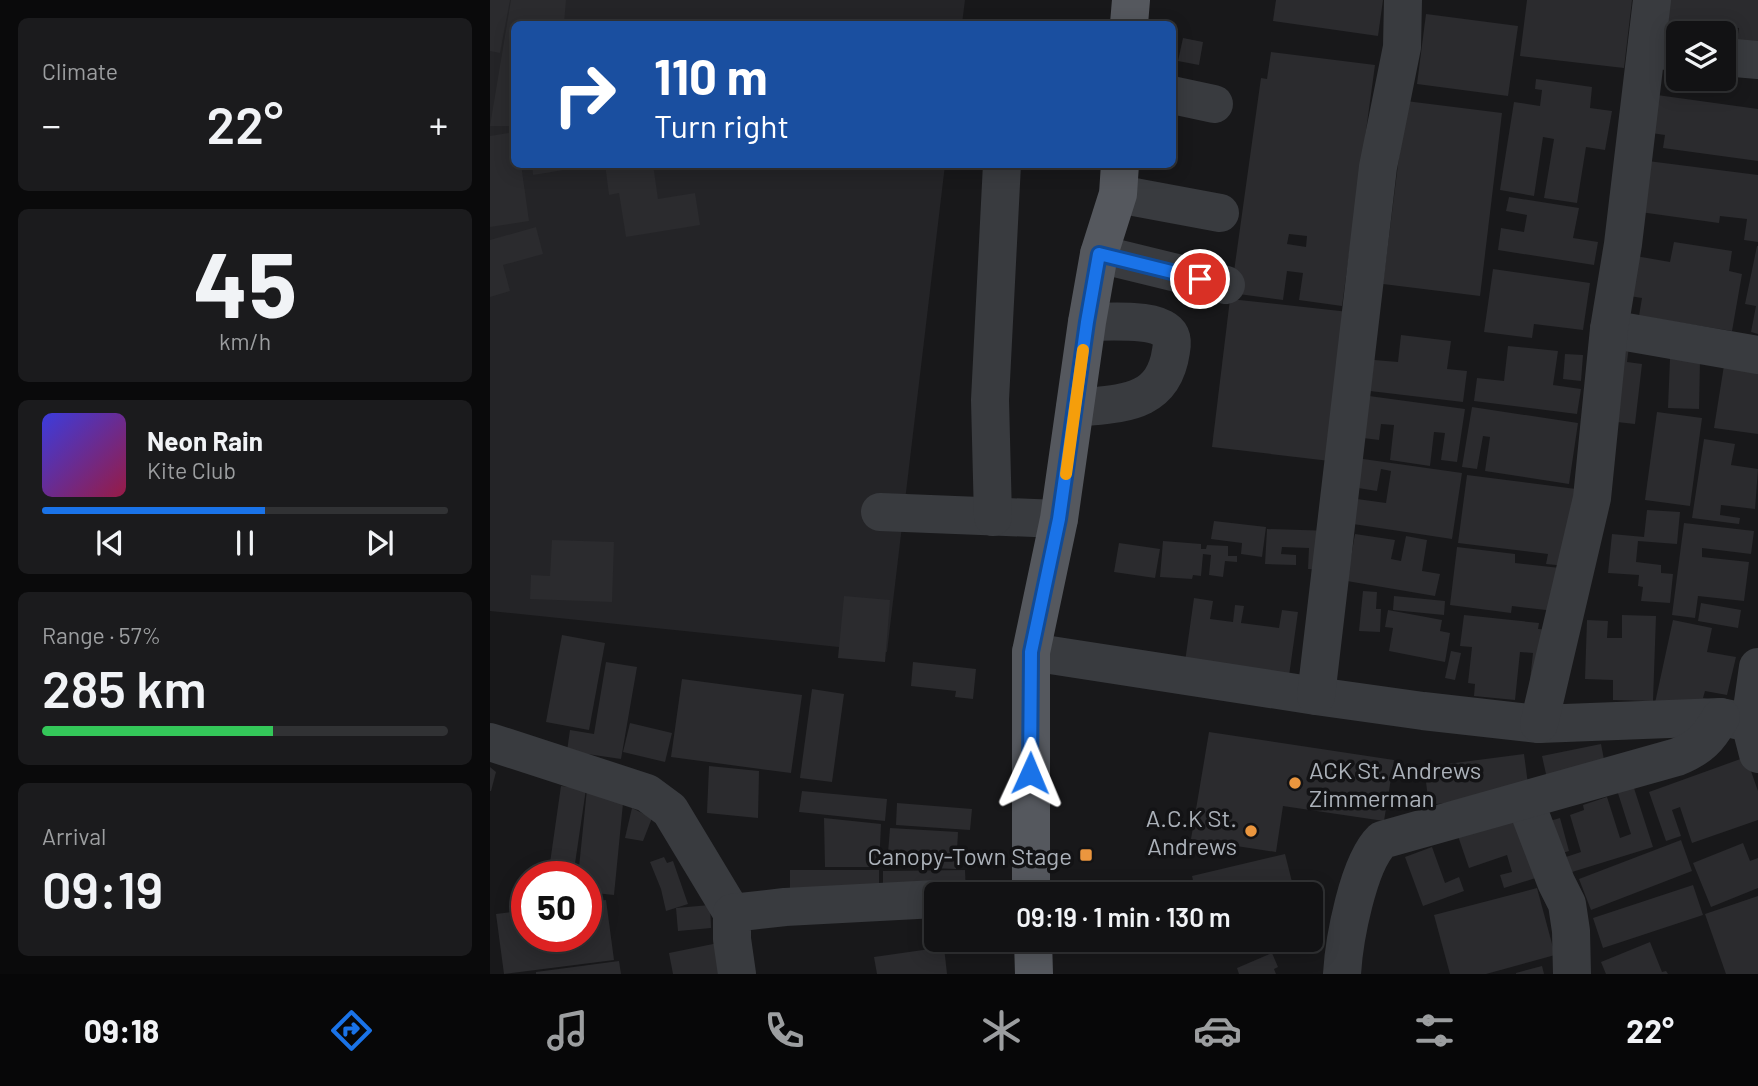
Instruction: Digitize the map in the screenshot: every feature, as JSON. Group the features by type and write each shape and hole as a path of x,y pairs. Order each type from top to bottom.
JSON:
{"main road":[{"path":"1129,21 1131,0"},
{"path":"1031,882 1031,652 1059,519 1099,254 1119,179"},
{"path":"1033,952 1034,974"}],"street":[{"path":"1316,696 1378,167 1402,47 1403,0"},
{"path":"1539,724 1592,498 1609,329 1623,244 1662,50 1652,0"},
{"path":"1736,58 1758,60"},
{"path":"1176,96 1214,104"},
{"path":"993,517 990,400 1002,168"},
{"path":"1119,179 1220,213"},
{"path":"1099,254 1226,285"},
{"path":"1075,408 1127,403 1147,394 1164,378 1171,353 1172,340 1169,333 1161,327 1087,322"},
{"path":"1609,329 1758,355"},
{"path":"880,512 1059,519"},
{"path":"1031,652 1316,696 1539,724 1747,729"},
{"path":"1747,729 1758,667"},
{"path":"1342,974 1349,928 1362,878 1369,855 1382,840 1525,802 1686,753 1709,738 1747,729"},
{"path":"490,742 647,793 670,810 732,913 732,939 737,974"},
{"path":"1525,802 1567,904 1572,974"},
{"path":"732,913 785,907 924,900"}],"shaded area":[{"path":"490,0 965,0 962,21 511,21 511,168 945,168 887,652 490,611"}],"building":[{"path":"490,0 510,0 500,53 490,51"},
{"path":"511,0 566,0 564,21 511,21 511,126 490,126"},
{"path":"1276,0 1383,0 1378,36 1273,21"},
{"path":"1527,0 1632,0 1624,68 1520,56"},
{"path":"1664,0 1758,0 1758,43 1737,40 1739,28 1736,28 1736,21 1666,21 1666,27 1661,26"},
{"path":"1426,14 1518,26 1508,96 1417,84"},
{"path":"1183,38 1203,42 1199,65 1178,61"},
{"path":"1271,52 1375,65 1342,306 1299,300 1303,273 1287,271 1283,300 1231,293 1261,78 1267,79","holes":["1289,234 1307,236 1306,247 1287,244"]},
{"path":"1536,79 1592,87 1590,108 1612,111 1605,150 1586,147 1577,203 1544,198 1554,139 1543,137 1534,196 1500,190 1514,102 1540,106 1542,90 1535,89"},
{"path":"1657,95 1758,109 1758,161 1663,148 1665,135 1651,133"},
{"path":"1406,101 1502,113 1480,296 1383,284"},
{"path":"511,132 511,168 522,168 529,221 490,227 490,136"},
{"path":"1640,160 1758,175 1758,242 1744,240 1747,219 1720,216 1719,223 1633,211"},
{"path":"532,168 576,168 533,175"},
{"path":"606,168 654,168 658,199 695,193 700,225 626,237 619,193 609,195"},
{"path":"1509,197 1579,208 1573,238 1598,242 1594,265 1498,250 1501,228 1524,232 1527,215 1506,211"},
{"path":"536,227 543,254 503,265 510,291 490,297 490,240"},
{"path":"1674,242 1732,251 1729,271 1742,274 1732,331 1639,316 1642,298 1623,295 1630,255 1670,262"},
{"path":"1757,246 1758,334 1751,332 1756,306 1745,304"},
{"path":"1493,269 1590,283 1583,330 1534,324 1532,338 1484,332"},
{"path":"1230,299 1349,312 1330,461 1212,447"},
{"path":"1401,335 1451,341 1447,369 1467,371 1463,402 1370,391 1374,360 1398,362"},
{"path":"1621,344 1629,346 1627,362 1642,364 1635,424 1617,422"},
{"path":"1508,346 1558,351 1553,385 1581,389 1577,414 1474,401 1477,378 1504,381"},
{"path":"1726,353 1758,357 1758,434 1714,428"},
{"path":"1565,354 1583,355 1581,381 1563,379"},
{"path":"1670,359 1700,360 1699,409 1668,408"},
{"path":"1369,396 1465,409 1457,462 1441,460 1445,433 1434,432 1430,466 1390,460 1394,425 1381,424 1379,440 1363,438"},
{"path":"1472,407 1578,423 1569,484 1485,471 1490,437 1483,436 1477,469 1462,467"},
{"path":"1657,412 1702,418 1690,506 1645,500"},
{"path":"1704,439 1735,444 1731,465 1758,469 1755,509 1721,505 1720,515 1740,518 1739,524 1692,518"},
{"path":"1356,458 1462,473 1452,539 1353,524 1357,499 1386,503 1391,471 1381,469 1377,491 1358,488"},
{"path":"1467,475 1576,489 1566,566 1546,564 1548,554 1458,543"},
{"path":"1647,510 1680,512 1677,544 1638,541 1636,562 1661,565 1661,573 1673,574 1670,603 1641,601 1643,587 1638,586 1639,575 1608,573 1612,534 1644,537"},
{"path":"1214,521 1266,527 1262,557 1241,554 1242,543 1211,539"},
{"path":"1684,523 1754,531 1751,554 1702,548 1702,557 1749,562 1744,601 1698,596 1695,618 1672,615"},
{"path":"1267,529 1333,531 1331,570 1308,569 1309,548 1282,547 1281,554 1296,555 1296,565 1265,564"},
{"path":"1355,534 1395,540 1391,559 1401,561 1406,536 1427,540 1422,571 1440,574 1435,596 1347,581"},
{"path":"552,540 614,542 612,602 530,599 531,575 550,576"},
{"path":"1163,541 1201,544 1201,549 1206,549 1207,545 1228,546 1228,556 1237,556 1237,562 1225,561 1223,577 1209,575 1211,555 1203,554 1201,576 1193,575 1192,579 1160,577"},
{"path":"1119,543 1160,549 1155,578 1114,572"},
{"path":"1457,547 1515,554 1515,563 1560,568 1555,611 1512,606 1511,613 1450,605"},
{"path":"1363,591 1377,592 1376,609 1381,609 1380,632 1359,631"},
{"path":"844,596 890,600 885,662 838,658"},
{"path":"1394,596 1445,601 1444,615 1393,610"},
{"path":"1194,598 1213,601 1210,619 1233,622 1235,605 1244,606 1241,623 1279,628 1282,610 1298,612 1288,683 1184,669"},
{"path":"1701,603 1741,610 1738,628 1698,621"},
{"path":"1388,610 1442,620 1440,631 1450,633 1445,662 1389,651 1393,628 1385,627"},
{"path":"1464,615 1539,623 1538,629 1549,630 1528,698 1533,653 1520,652 1515,700 1474,696 1475,684 1468,683 1472,647 1460,646"},
{"path":"1622,615 1656,616 1653,701 1613,700 1613,680 1585,679 1587,620 1608,621 1607,638 1622,638"},
{"path":"1673,620 1712,628 1707,652 1736,657 1727,695 1705,691 1703,698 1718,701 1655,703"},
{"path":"562,635 605,643 589,730 546,722"},
{"path":"1451,651 1461,653 1455,680 1445,678"},
{"path":"606,662 637,667 621,759 567,751 570,730 594,734"},
{"path":"913,662 976,669 973,699 955,697 956,691 911,686"},
{"path":"682,679 802,695 791,773 671,757"},
{"path":"812,689 844,694 832,782 800,778"},
{"path":"630,723 672,733 665,762 623,752"},
{"name":"ACK St. Andrews Zimmerman","path":"1209,732 1394,760 1384,821 1283,806 1276,852 1191,839"},
{"path":"1601,744 1606,770 1548,783 1542,756"},
{"path":"1524,754 1529,792 1429,805 1424,767"},
{"path":"1746,757 1758,791 1758,820 1692,843 1680,807 1672,810 1681,836 1666,841 1649,792"},
{"path":"709,766 759,771 758,818 707,813"},
{"path":"490,767 496,772 491,791 490,791"},
{"path":"1633,785 1653,847 1559,876 1554,861 1581,852 1570,815 1584,810 1583,805 1607,797 1620,838 1631,834 1617,790"},
{"path":"561,786 586,789 575,861 550,861"},
{"path":"587,789 624,793 614,895 602,894 602,861 580,861"},
{"path":"802,791 887,799 885,821 799,812"},
{"path":"897,803 972,809 970,830 896,825"},
{"path":"632,808 652,818 643,841 625,838"},
{"path":"1524,813 1545,875 1504,888 1500,875 1512,872 1507,855 1469,868 1458,836"},
{"path":"824,818 881,824 879,867 825,867"},
{"path":"1560,818 1569,851 1552,856 1543,823"},
{"path":"890,828 958,832 956,869 887,866"},
{"path":"1681,840 1692,871 1591,910 1579,879"},
{"path":"1743,843 1750,861 1758,858 1758,888 1711,907 1693,863"},
{"path":"1432,847 1445,883 1459,877 1464,891 1423,906 1405,857"},
{"path":"1285,854 1292,882 1193,882 1192,876"},
{"path":"664,857 667,863 673,861 688,904 666,911 650,862"},
{"path":"790,870 879,870 879,890 790,890"},
{"path":"965,870 966,882 924,882 924,895 883,896 883,871"},
{"path":"1693,885 1703,915 1603,948 1593,918"},
{"path":"1537,888 1555,955 1486,974 1450,974 1434,915"},
{"path":"1758,896 1758,974 1726,974 1705,914"},
{"path":"602,900 606,900 614,960 504,974 496,914 511,912 511,952 602,952"},
{"path":"710,905 711,928 678,931 676,908"},
{"path":"1650,942 1662,972 1666,971 1668,974 1606,974 1601,962"},
{"path":"718,943 725,974 673,974 669,953"},
{"path":"924,950 924,952 945,952 947,974 877,974 874,957"},
{"path":"1272,953 1278,967 1274,969 1276,974 1239,974 1237,968"},
{"path":"619,961 621,974 536,974 536,972"},
{"path":"1542,966 1544,974 1516,974 1516,973"}],"slow traffic":[{"path":"1066,474 1083,350"}],"place":[{"name":"ACK St. Andrews Zimmerman","path":"1295,783"},
{"name":"A.C.K St. Andrews","path":"1251,831"},
{"name":"Canopy-Town Stage","path":"1086,855"}],"route":[{"path":"1030,773 1031,652 1059,519 1099,254 1200,279"}]}
